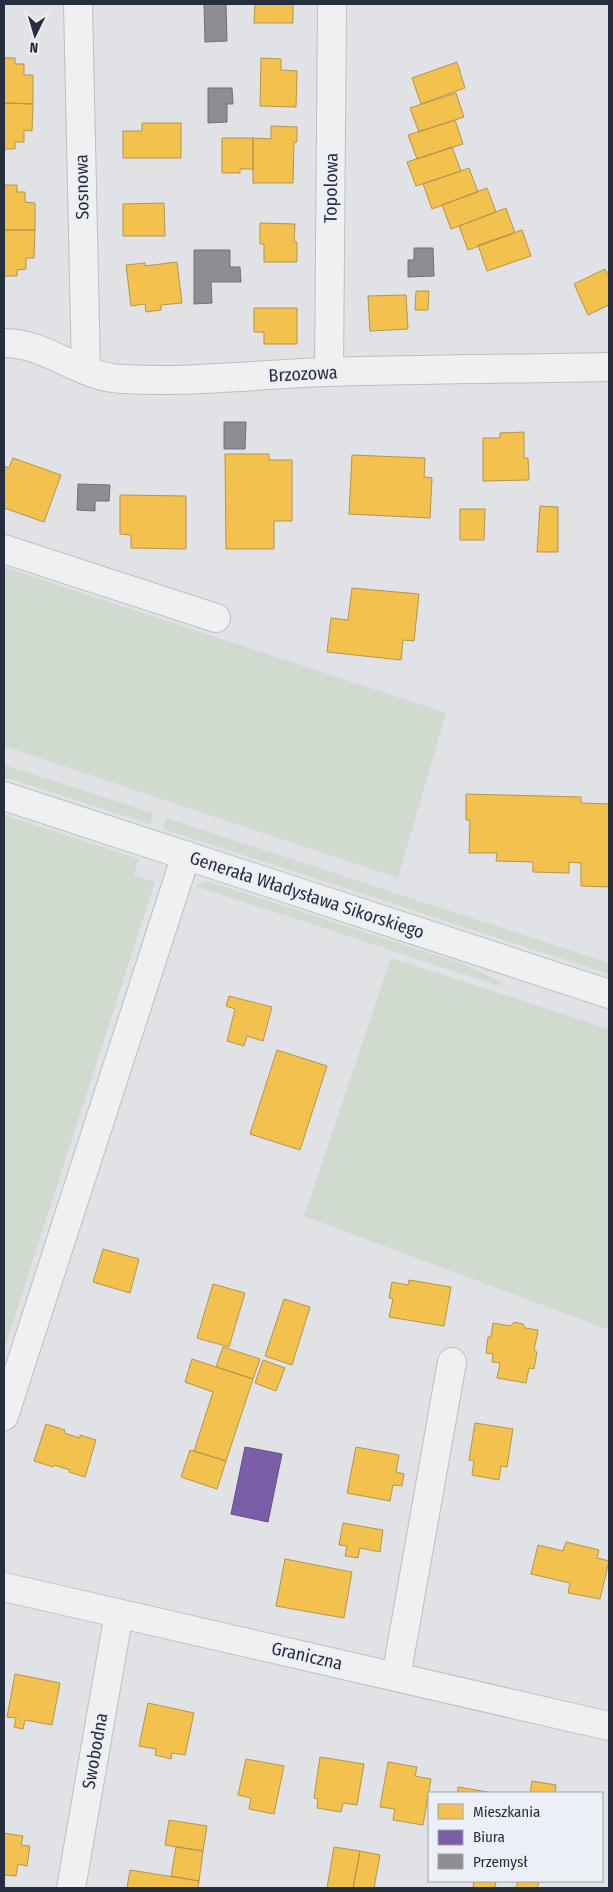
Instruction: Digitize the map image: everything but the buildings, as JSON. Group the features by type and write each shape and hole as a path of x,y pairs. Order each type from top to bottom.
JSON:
{"street":[{"name":"Sosnowa","path":"78,4 86,370"},
{"name":"Topolowa","path":"329,372 332,4"},
{"name":"Brzozowa","path":"4,343 25,345 39,349 86,370 111,378 160,380 329,372 609,368"},
{"path":"4,549 216,618"},
{"name":"Generała Władysława Sikorskiego","path":"4,796 609,994"},
{"path":"4,1416 186,855"},
{"path":"396,1677 452,1362"},
{"name":"Graniczna","path":"4,1587 609,1726"},
{"name":"Swobodna","path":"71,1888 119,1613"}],"shaded area":[{"path":"4,567 446,713 398,878 4,746"},
{"path":"4,765 153,813 150,824 4,777"},
{"path":"4,815 139,859 134,875 155,882 4,1350"},
{"path":"166,818 609,963 609,974 163,829"},
{"path":"207,881 463,964 502,982 500,986 195,886"},
{"path":"391,958 609,1029 609,1330 304,1216"}]}
